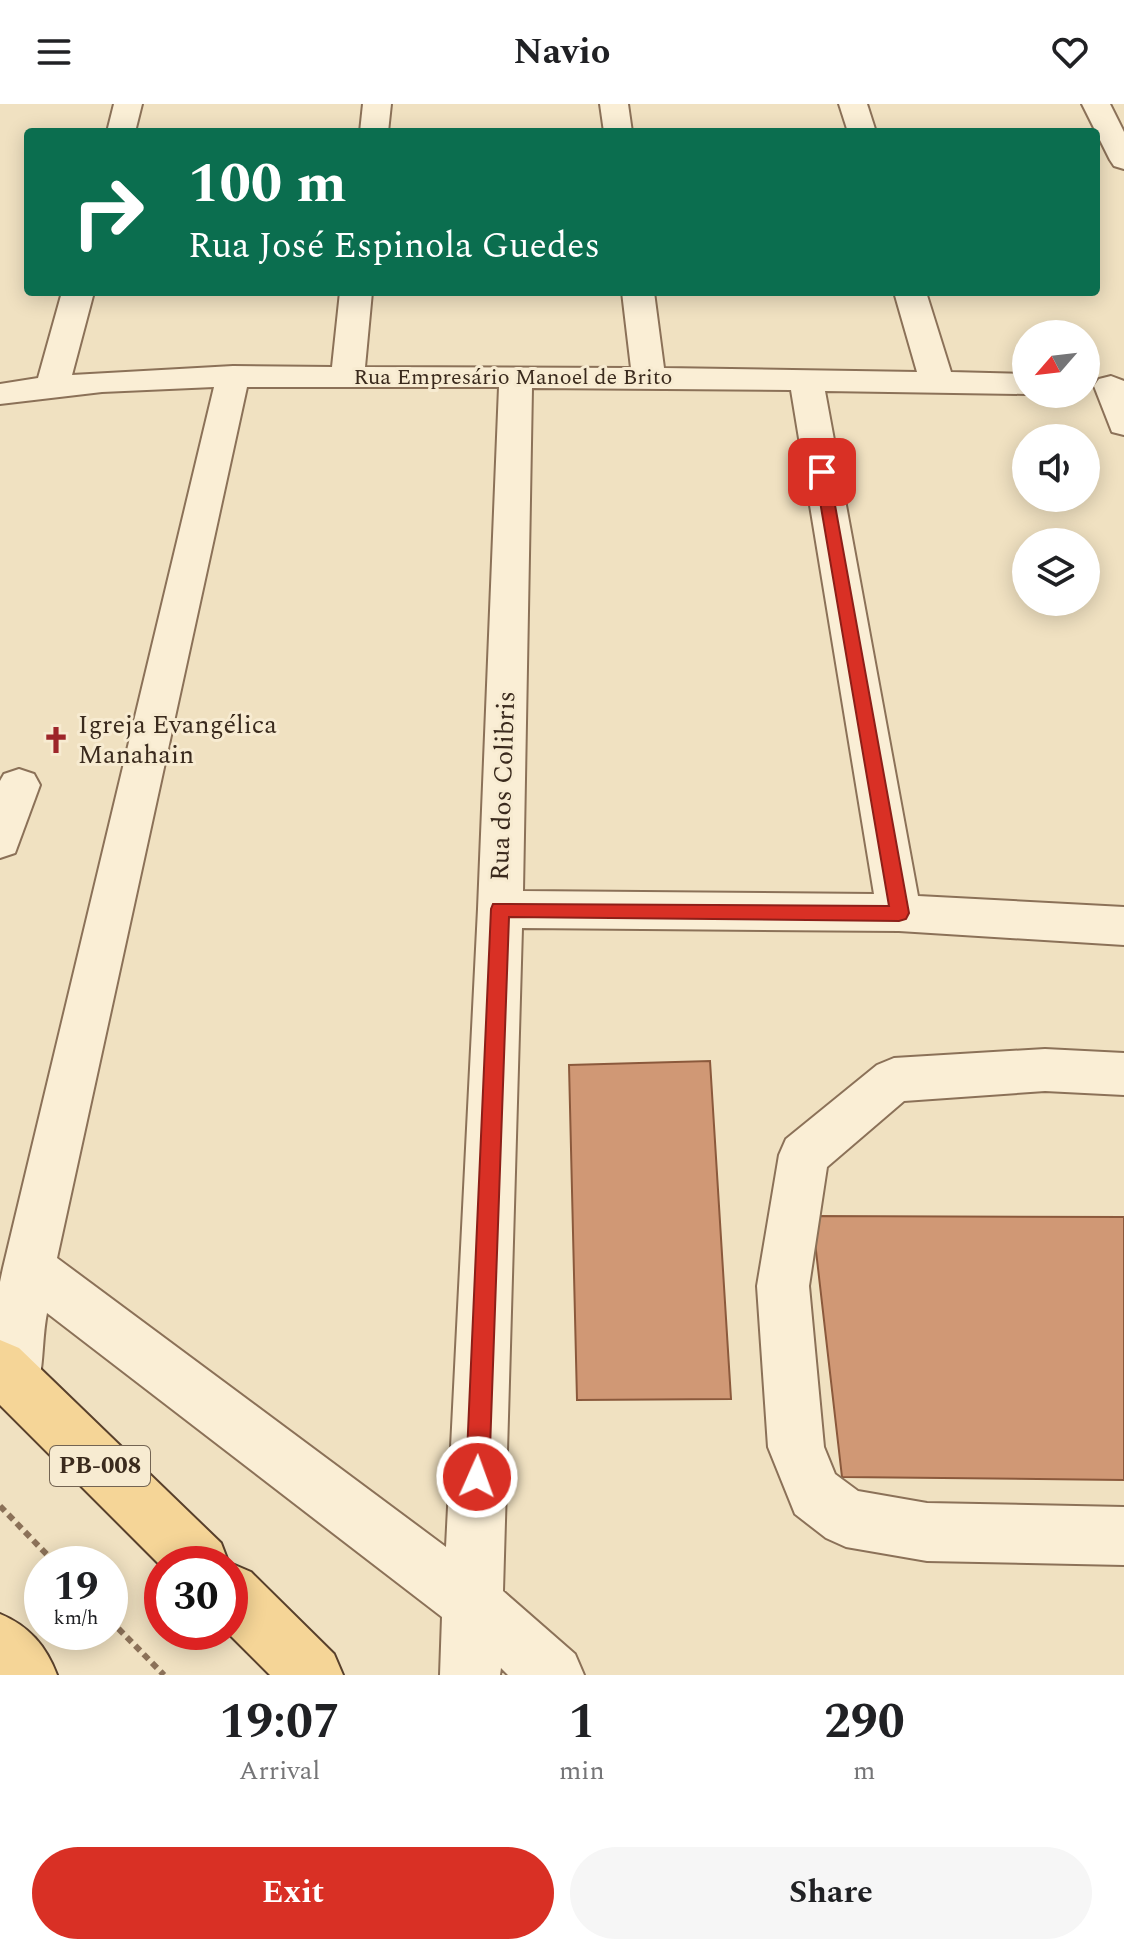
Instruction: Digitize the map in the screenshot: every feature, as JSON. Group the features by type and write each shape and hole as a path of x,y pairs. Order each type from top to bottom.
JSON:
{"main road":[{"name":"PB-008","path":"11,1332 185,1546"},
{"path":"248,1611 313,1675"},
{"path":"0,1644 27,1675"}],"street":[{"path":"122,128 128,104"},
{"path":"374,128 377,104"},
{"path":"614,104 617,128"},
{"path":"853,104 861,128"},
{"path":"1107,113 1124,160"},
{"path":"53,385 77,296"},
{"path":"347,377 356,296"},
{"path":"639,296 649,378"},
{"path":"911,296 937,382"},
{"path":"233,376 11,1332 472,1603 554,1675"},
{"name":"Rua Empresário Manoel de Brito","path":"0,394 53,385 233,376 806,378 1012,384"},
{"name":"Rua dos Colibris","path":"470,1675 500,909 516,377"},
{"path":"806,378 899,913"},
{"path":"1107,385 1124,424"},
{"path":"0,841 19,785"},
{"path":"500,909 899,913 1124,926"},
{"path":"1124,1074 1045,1070 894,1080 804,1155 783,1286 796,1447 815,1494 846,1518 927,1532 1124,1536"}],"path":[{"path":"0,1506 39,1546"},
{"path":"128,1638 164,1675"}],"building":[{"path":"710,1061 731,1399 577,1400 569,1065"},
{"path":"812,1216 1124,1217 1124,1480 842,1477"}],"place":[{"name":"Igreja Evangélica Manahain","path":"56,740"}],"route":[{"path":"477,1477 500,909 899,913 822,472"}]}
